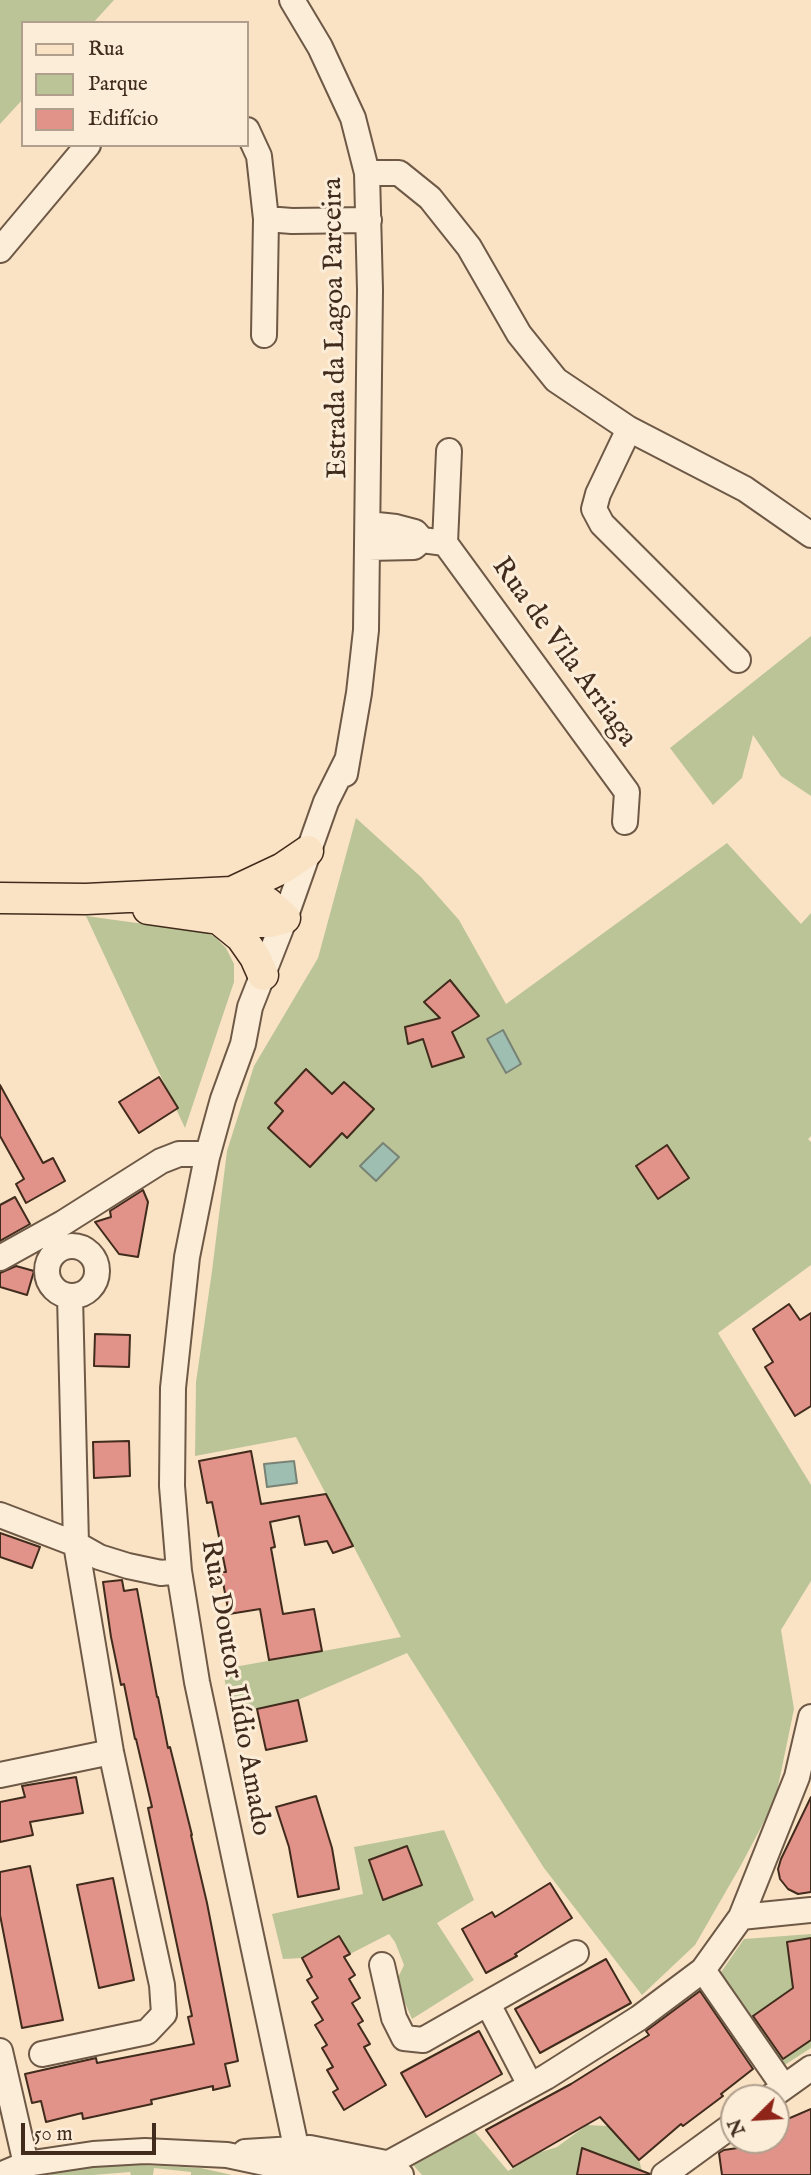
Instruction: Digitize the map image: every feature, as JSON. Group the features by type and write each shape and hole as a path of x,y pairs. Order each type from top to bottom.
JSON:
{"main road":[{"path":"232,892 283,869 308,851"},
{"path":"0,898 86,899 232,892 253,895 292,921"},
{"path":"86,899 220,920 292,921"},
{"path":"220,920 241,937 263,975"}],"street":[{"name":"Estrada da Lagoa Parceira","path":"292,0 320,47 353,118 367,173 369,220 366,631"},
{"path":"248,132 259,156 265,219 264,335"},
{"path":"0,250 86,147"},
{"path":"367,173 399,173 430,198 470,247 519,334 556,380 629,429 746,489 811,535"},
{"path":"265,219 369,220"},
{"path":"629,429 598,494 594,509 602,524 738,660"},
{"path":"368,536 405,530 433,541 449,451"},
{"name":"Rua de Vila Arriaga","path":"433,541 627,792 625,822"},
{"name":"Rua Doutor Ilídio Amado","path":"300,2164 197,1682 179,1571 172,1486 173,1388 187,1257 207,1157 223,1099 243,1044 250,1007 263,975 292,921 339,808 359,693 366,631"},
{"name":"Rua Doutor Ilídio Amado","path":"243,1044 263,1016 292,921 308,851 326,802 347,760"},
{"path":"0,1258 63,1223 161,1161 179,1154 207,1157"},
{"path":"42,2054 147,2032 164,2014 162,1985 111,1752 76,1544 71,1296"},
{"path":"0,1515 76,1544 99,1557 161,1573 179,1571"},
{"path":"0,2175 26,2164 93,2154 145,2151 227,2155 300,2164 329,2171 385,2171 639,2018 703,1970 741,1917 797,1777 811,1717"},
{"path":"0,1775 111,1752"},
{"path":"741,1917 811,1910"},
{"path":"382,1965 394,2018 404,2038 423,2040 576,1953"},
{"path":"703,1970 771,2084"},
{"path":"488,2004 530,2085"},
{"path":"2,2067 26,2164"},
{"path":"788,2084 811,2068"},
{"path":"664,2175 720,2134"}],"green space":[{"path":"0,0 114,0 95,21 21,21 21,101 0,124"},
{"path":"811,636 811,796 781,776 753,735 742,778 713,805 670,748"},
{"path":"356,818 421,877 459,920 506,1004 727,843 801,924 811,913 811,1136 808,1139 811,1142 811,1265 718,1333 811,1485 811,1581 781,1630 794,1709 775,1801 740,1867 695,1945 642,1995 544,1868 407,1653 298,1700 257,1709 229,1707 223,1669 401,1637 296,1437 195,1456 196,1382 227,1151 254,1066 318,958"},
{"path":"86,916 202,932 214,936 226,948 234,964 234,982 185,1128"},
{"path":"444,1830 474,1900 437,1923 474,1980 412,2019 396,1982 404,1965 389,1934 350,1954 339,1936 302,1958 283,1959 272,1914 363,1894 354,1847"},
{"path":"811,1934 811,2048 783,2066 719,1975 744,1939"},
{"path":"469,2125 508,2171 541,2152 557,2147 587,2125 608,2126 639,2160 643,2175 422,2175 407,2158"},
{"path":"83,2166 201,2168 232,2175 191,2175 191,2172 154,2168 153,2175 131,2175 130,2172 47,2175"}],"shaded area":[{"path":"503,1030 521,1064 506,1073 487,1039"},
{"path":"383,1143 399,1157 376,1181 360,1166"},
{"path":"294,1461 297,1483 267,1487 264,1464"}],"building":[{"path":"450,980 479,1016 452,1032 464,1057 432,1067 423,1039 408,1044 405,1027 440,1018 424,1002"},
{"path":"306,1069 332,1094 344,1082 374,1109 347,1138 342,1133 310,1167 268,1128 283,1111 275,1103"},
{"path":"159,1077 178,1108 139,1133 119,1102"},
{"path":"0,1085 43,1163 53,1158 65,1181 26,1203 16,1184 24,1179 0,1136"},
{"path":"667,1145 689,1178 658,1199 636,1166"},
{"path":"143,1190 148,1202 138,1257 119,1254 95,1222 111,1217 110,1211"},
{"path":"15,1197 30,1224 0,1241 0,1205"},
{"path":"16,1266 34,1271 27,1295 0,1287 0,1273"},
{"path":"789,1304 800,1320 811,1313 811,1406 795,1416 765,1367 773,1362 753,1329"},
{"path":"95,1334 130,1335 129,1367 94,1366"},
{"path":"129,1441 130,1476 94,1478 93,1442"},
{"path":"251,1451 261,1504 326,1494 353,1546 333,1553 327,1541 305,1545 299,1516 270,1522 275,1547 271,1548 283,1614 314,1609 322,1651 269,1660 260,1609 229,1614 221,1572 226,1572 212,1502 207,1503 199,1461"},
{"path":"0,1533 40,1547 32,1568 0,1557"},
{"path":"122,1580 124,1591 137,1589 157,1697 192,1835 238,2061 225,2064 230,2086 213,2090 213,2086 151,2100 152,2104 83,2119 82,2113 46,2122 41,2101 32,2103 25,2074 96,2058 97,2063 194,2044 188,2017 192,2016 148,1808 152,1807 111,1637 103,1582"},
{"path":"298,1700 307,1741 266,1750 257,1709"},
{"path":"76,1777 83,1813 30,1822 33,1835 0,1842 0,1802 25,1797 22,1786"},
{"path":"316,1796 332,1848 339,1889 298,1897 289,1847 276,1807"},
{"path":"811,1797 811,1892 798,1894 788,1889 780,1879 778,1869"},
{"path":"407,1846 422,1885 383,1900 369,1860"},
{"path":"30,1866 63,2020 22,2028 0,1915 0,1872"},
{"path":"113,1878 134,1980 99,1988 77,1885"},
{"path":"550,1883 572,1918 515,1954 517,1956 486,1973 462,1929 492,1912 495,1917"},
{"path":"339,1936 350,1954 344,1957 355,1975 349,1979 360,1998 352,2003 363,2021 358,2024 370,2044 364,2047 386,2085 344,2110 333,2092 338,2089 327,2070 333,2067 322,2048 327,2045 315,2025 323,2020 312,2002 318,1998 307,1980 312,1977 302,1958"},
{"path":"811,1938 811,2040 783,2059 753,2016 793,1988 787,1942"},
{"path":"606,1959 631,2003 540,2053 515,2009"},
{"path":"700,1991 753,2069 734,2084 720,2084 720,2098 683,2126 681,2124 639,2160 600,2117 513,2167 486,2130 571,2084 649,2035 646,2031"},
{"path":"479,2031 502,2074 426,2117 401,2073"},
{"path":"811,2109 811,2175 722,2175 720,2152 790,2154 790,2118"},
{"path":"582,2148 650,2174 577,2175"}]}
